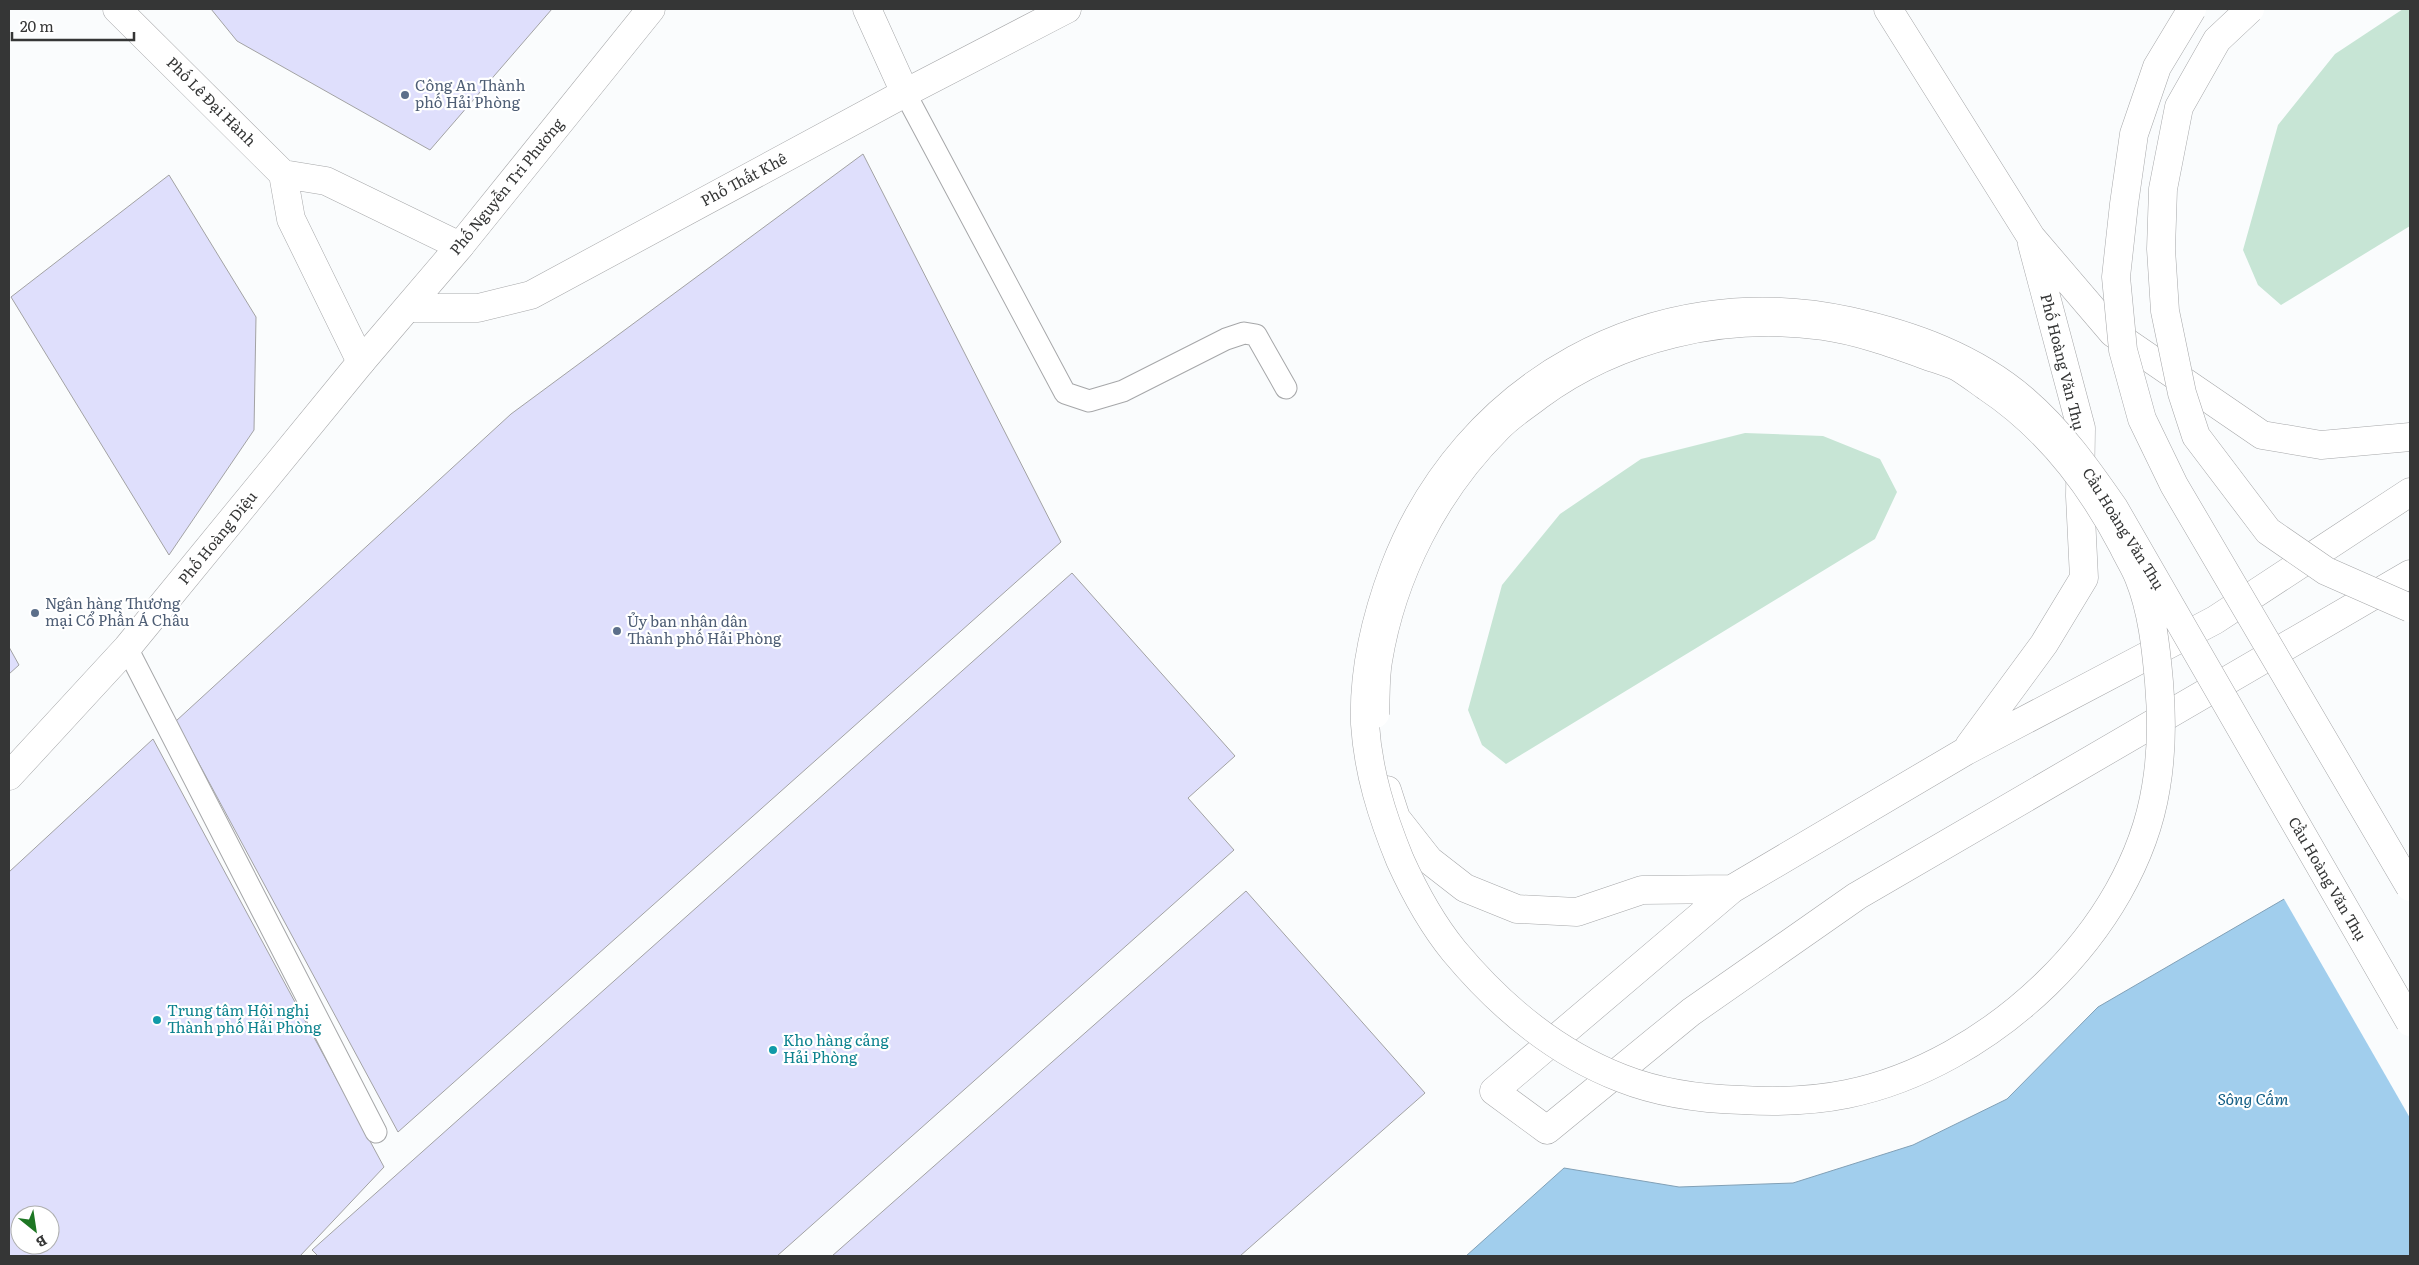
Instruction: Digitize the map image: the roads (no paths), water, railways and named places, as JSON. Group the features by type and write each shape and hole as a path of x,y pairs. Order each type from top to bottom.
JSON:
{"main road":[{"name":"Phố Lê Đại Hành","path":"117,9 283,174"},
{"name":"Phố Nguyễn Tri Phương","path":"361,362 460,246 651,9"},
{"path":"867,9 905,93"},
{"name":"Phố Thất Khê","path":"408,308 478,308 531,295 905,93 1067,9"},
{"name":"Phố Hoàng Văn Thụ","path":"1888,9 2031,237 2113,333 2262,434 2321,445 2410,437"},
{"path":"2192,9 2157,67 2134,134 2116,277 2123,350 2142,419 2174,485 2410,887"},
{"path":"2250,9 2217,40 2179,107 2163,189 2160,249 2165,311 2182,393 2196,436 2268,531 2326,571 2410,608"},
{"path":"361,362 291,220 283,174 326,181 460,246"},
{"name":"Phố Hoàng Văn Thụ","path":"1966,751 2044,644 2084,578 2080,496 2081,428 2031,237"},
{"name":"Cầu Hoàng Văn Thụ","path":"1732,889 1642,890 1577,912 1517,909 1465,888 1429,860 1396,818 1380,769 1375,714 1378,662 1393,600 1419,535 1454,478 1502,423 1559,381 1620,350 1686,330 1755,323 1822,326 1891,342 1957,367 2014,405 2057,447 2106,514 2140,580 2156,648 2163,721 2155,795 2132,865 2093,932 2046,986 1984,1036 1921,1071 1849,1094 1774,1102 1699,1099 1622,1079 1554,1045 1496,998 1447,942 1409,880 1385,823 1370,770 1364,716 1369,661 1384,598 1409,531 1441,478 1495,416 1554,370 1616,338 1684,319 1754,312 1824,316 1894,331 1962,358 2021,397 2072,448 2114,508 2410,1022"},
{"name":"Phố Hoàng Diệu","path":"9,776 127,648 361,362"},
{"path":"2410,492 2215,620 1966,751 1732,889 1494,1091 1547,1130 1691,1012 1857,896 2410,574"}],"lane":[{"path":"905,93 1065,393 1090,401 1123,390 1226,339 1244,333 1256,335 1286,388"},
{"path":"127,648 376,1132"}],"water":[{"name":"Sông Cấm","path":"2410,826 2410,1256 1466,1256 1564,1168 1679,1187 1793,1183 1913,1145 2007,1099 2098,1007"}],"place":[{"name":"Công An Thành phố Hải Phòng","path":"405,95"},
{"name":"Ngân hàng Thương mại Cổ Phần Á Châu","path":"35,613"},
{"name":"Ủy ban nhân dân Thành phố Hải Phòng","path":"617,631"},
{"name":"Trung tâm Hội nghị Thành phố Hải Phòng","path":"157,1020"},
{"name":"Kho hàng cảng Hải Phòng","path":"773,1050"}]}
